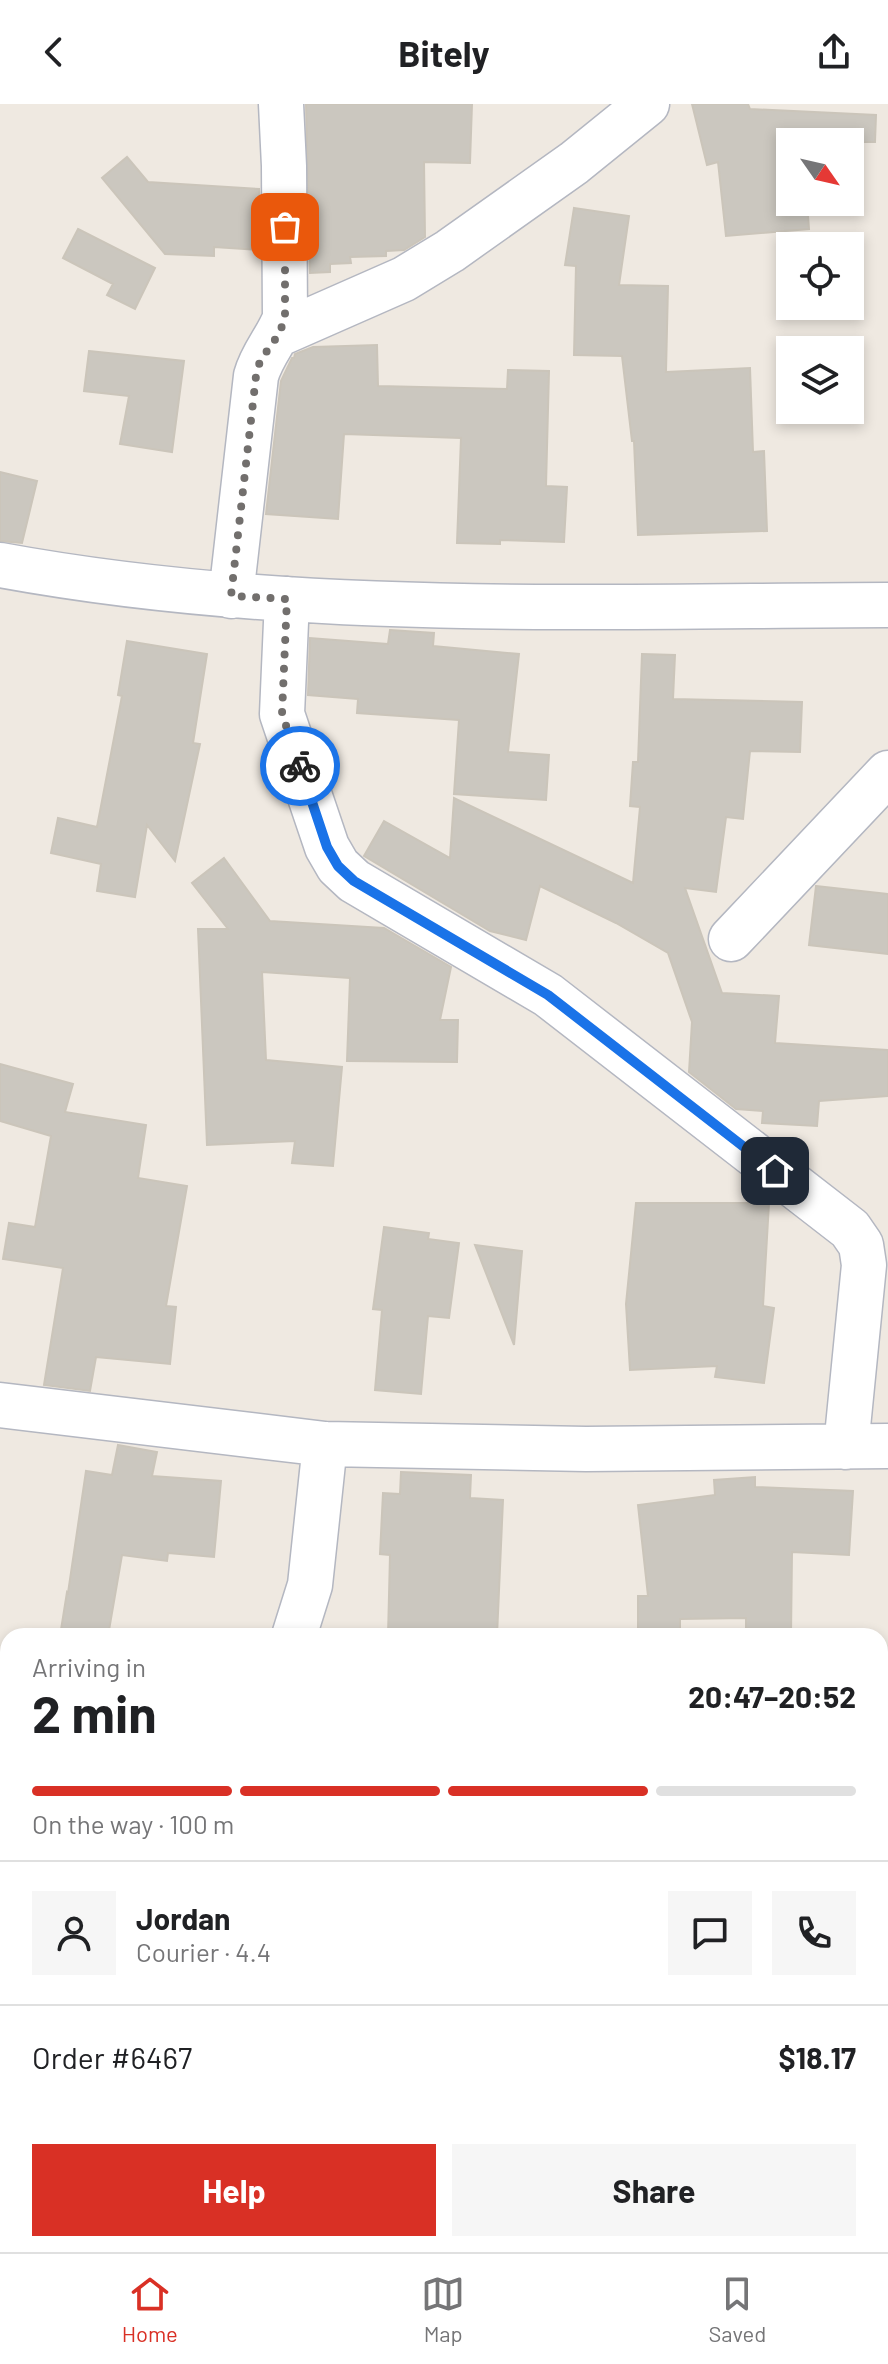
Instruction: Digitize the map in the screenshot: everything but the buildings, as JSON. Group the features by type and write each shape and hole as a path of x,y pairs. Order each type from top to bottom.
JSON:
{"street":[{"path":"231,596 256,376 260,361 279,334 285,318 281,104"},
{"path":"279,334 404,279 450,251 574,163 647,104"},
{"path":"0,565 231,596 412,606 888,605"},
{"path":"0,1405 325,1444 586,1449 867,1447 864,1265 861,1245 850,1229 548,995 354,881 338,866 327,847 282,714 287,599"},
{"path":"731,939 888,773"},
{"path":"297,1628 310,1585 325,1444"}],"way so far":[{"path":"285,227 285,318 279,334 260,361 256,376 231,596 287,599 282,714 300,766"}],"route":[{"path":"300,766 327,847 338,866 354,881 548,995 775,1171"}]}
